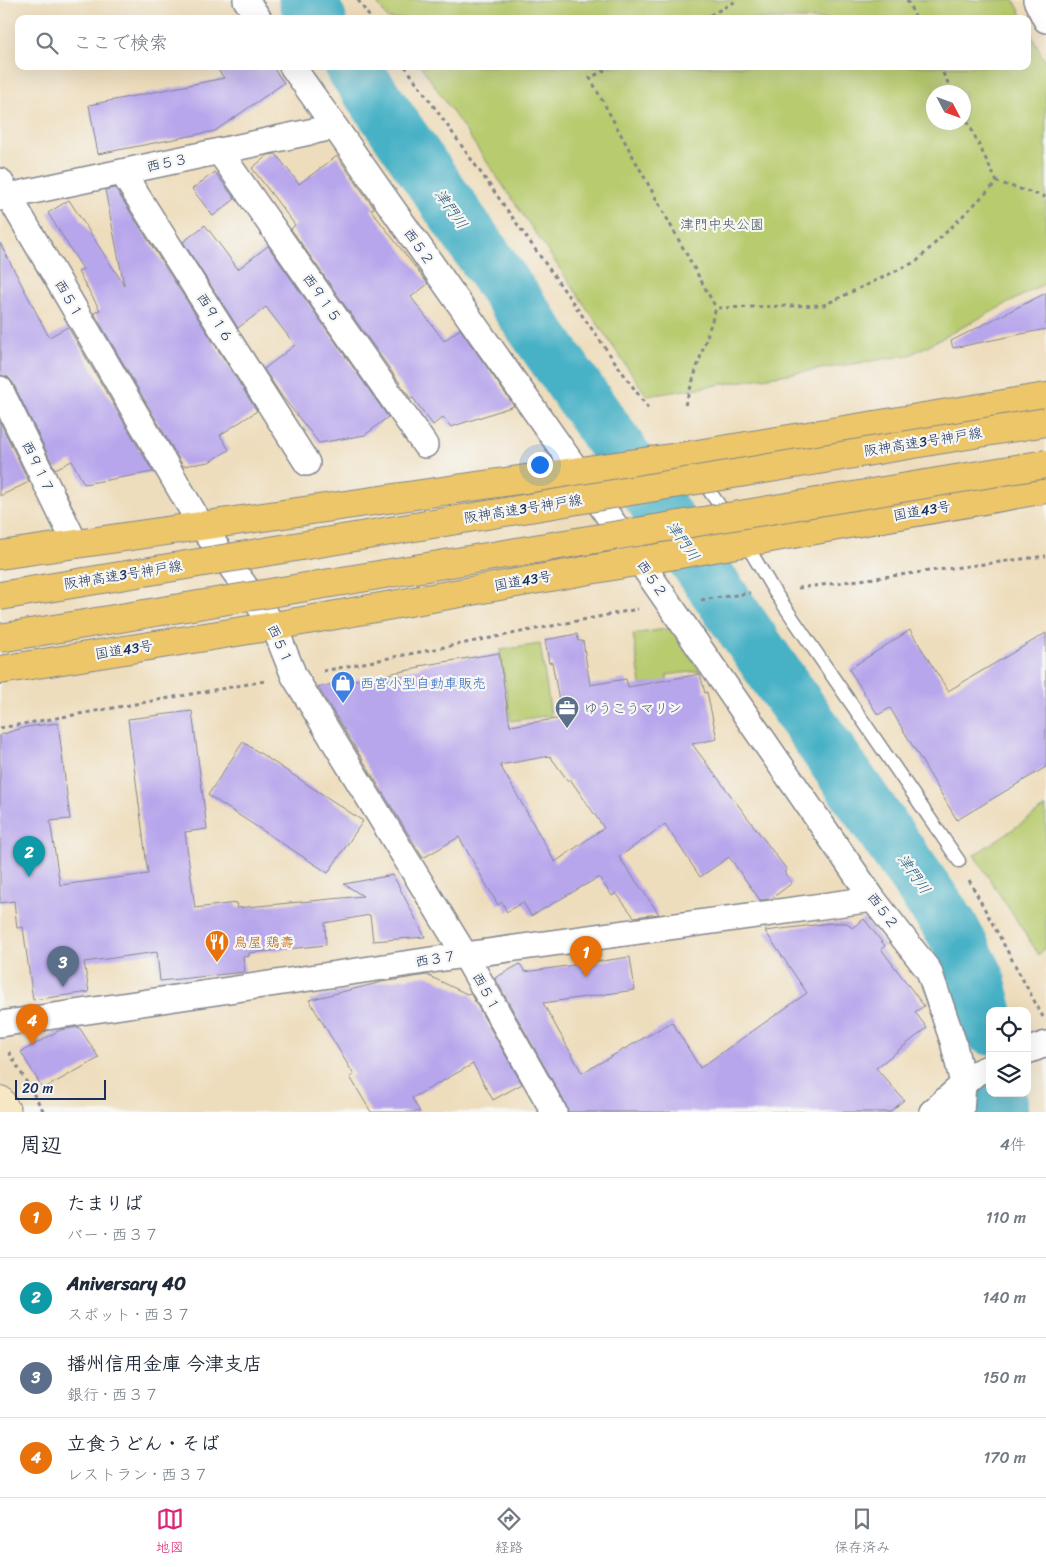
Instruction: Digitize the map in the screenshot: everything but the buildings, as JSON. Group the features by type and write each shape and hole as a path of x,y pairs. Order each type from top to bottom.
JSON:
{"highway":[{"path":"0,555 585,471 1046,397"},
{"name":"阪神高速3号神戸線","path":"0,596 1046,422"},
{"path":"0,638 1046,464"},
{"name":"国道43号","path":"0,670 274,626 1046,489"}],"street":[{"path":"246,0 256,15"},
{"path":"1036,0 1046,20"},
{"name":"西５２","path":"295,70 333,126 647,559 873,899 929,971 953,1041 976,1075 961,1112"},
{"name":"西５３","path":"3,192 122,172 333,126"},
{"name":"西９１５","path":"219,151 425,445"},
{"name":"西９１６","path":"122,172 307,463"},
{"name":"西５１","path":"3,192 202,527 274,626 294,676 465,954 554,1112"},
{"name":"西９１７","path":"0,389 76,545"},
{"name":"西３７","path":"2,1034 465,954 873,899"},
{"path":"932,1112 976,1075"},
{"path":"0,1100 7,1112"}],"lane":[{"path":"676,457 774,591 959,861"}],"path":[{"path":"358,0 368,15"},
{"path":"710,15 738,0"},
{"path":"906,0 914,15"},
{"path":"408,70 650,411"},
{"path":"605,70 590,78 716,308 685,405"},
{"path":"942,70 949,85"},
{"path":"971,128 997,182 1046,197"},
{"path":"716,308 824,305 917,261 997,182"},
{"path":"0,728 294,676 677,602 1046,556"},
{"path":"959,861 1043,1014 1037,1042"},
{"path":"2,1034 44,1112"}],"green space":[{"path":"375,0 1014,0 1022,15 385,15"},
{"name":"津門中央公園","path":"1031,34 1046,63 1046,283 910,355 647,396 424,70 1031,70"},
{"path":"672,628 700,671 667,675 667,681 641,685 633,634"},
{"path":"540,644 551,715 511,721 500,650"},
{"path":"1046,807 1046,946 1039,955 974,855"}],"waterway":[{"name":"津門川","path":"306,0 316,15"},
{"name":"津門川","path":"355,70 951,927 977,977 986,1012"},
{"name":"津門川","path":"999,1097 1001,1112"}],"place":[{"name":"西宮小型自動車販売","path":"343,704"},
{"name":"ゆうこうマリン","path":"567,729"},
{"name":"Aniversary 40","path":"29,877"},
{"name":"鳥屋 鶏壽","path":"217,963"},
{"name":"たまりば","path":"586,977"},
{"name":"播州信用金庫 今津支店","path":"63,987"},
{"name":"立食うどん・そば","path":"32,1045"}]}
